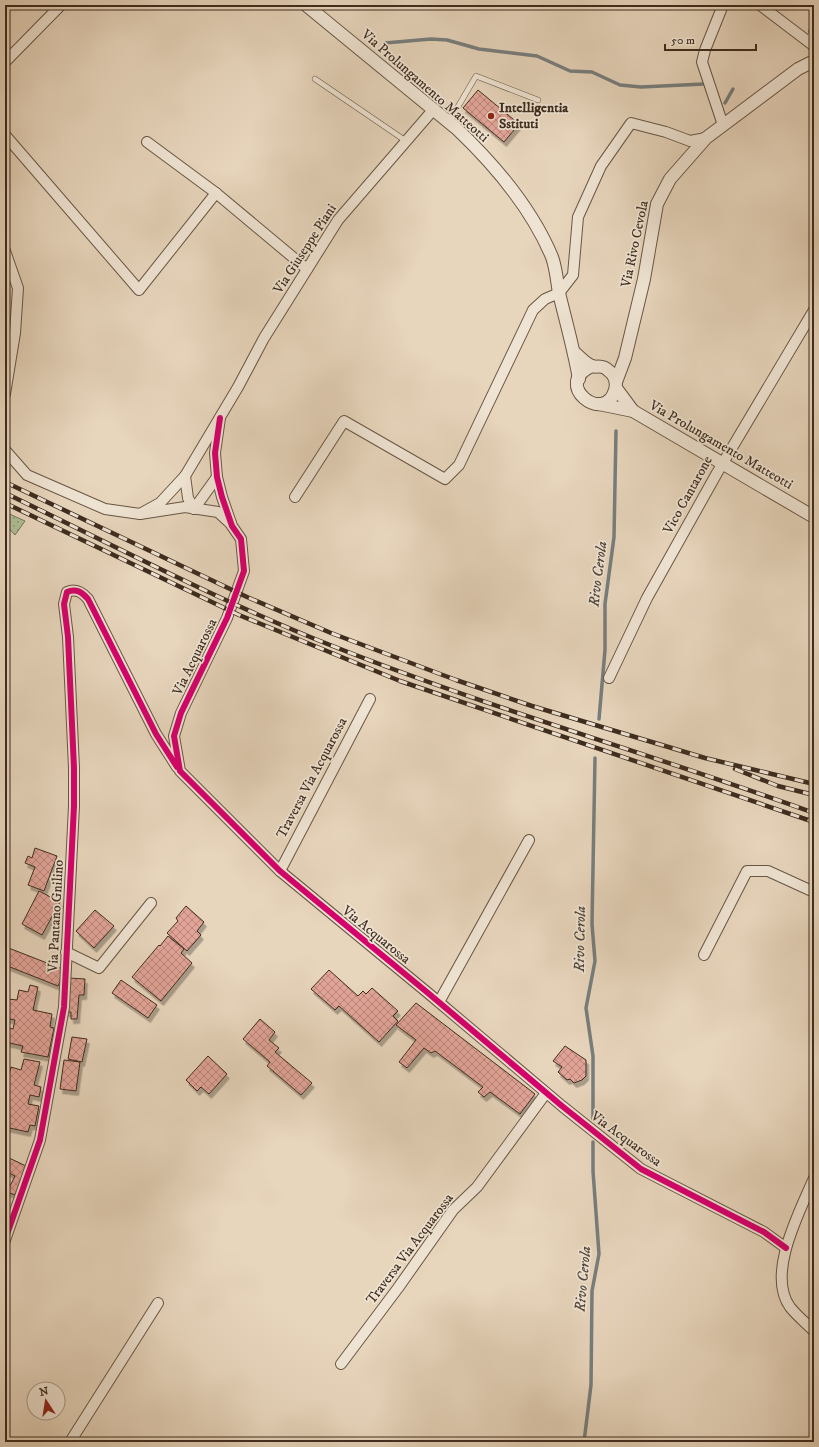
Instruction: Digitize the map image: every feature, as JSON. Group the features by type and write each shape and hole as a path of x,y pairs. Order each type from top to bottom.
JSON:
{"street":[{"path":"5,62 61,5"},
{"name":"Via Prolungamento Matteotti","path":"306,5 449,122 474,146 512,188 541,233 552,259 559,293 575,353 579,392 582,397 593,404 633,411 814,517"},
{"path":"723,5 705,50 702,62 723,126"},
{"path":"760,5 812,44"},
{"name":"Via Rivo Cevola","path":"616,385 625,358 644,279 656,204 670,179 706,138 798,69 814,61"},
{"name":"Via Giuseppe Piani","path":"140,514 160,503 185,476 220,418 264,338 338,220 433,110"},
{"path":"295,497 344,421 445,479 459,465 533,310 545,299 559,293 573,275 578,217 601,166 631,123 666,132 690,141 706,138"},
{"path":"5,135 140,290 216,193"},
{"path":"147,142 216,193 308,269"},
{"path":"5,251 18,288 15,334 5,394"},
{"name":"Vico Cantarone","path":"608,678 647,598 722,464 814,310"},
{"name":"Via Prolungamento Matteotti","path":"575,353 595,366 604,367 610,371 616,385 633,411"},
{"path":"578,379 586,369 625,358"},
{"path":"599,404 610,399 614,394 616,385"},
{"path":"220,418 215,453 217,477 232,526"},
{"path":"5,450 27,474 105,509 140,514 185,508 218,512 232,526"},
{"path":"185,476 188,498 194,509"},
{"path":"194,509 217,477"},
{"name":"Via Acquarossa","path":"232,526 241,539 244,571 227,618 180,713 174,736 180,771 280,871 439,1002 546,1093 641,1169 764,1232 786,1248"},
{"name":"Via Pantano Gnilino","path":"5,1240 40,1140 64,1007 74,806 68,637 64,604 67,592 77,590 83,593 88,600 156,734 180,771"},
{"name":"Traversa Via Acquarossa","path":"280,871 370,699"},
{"path":"439,1002 529,840"},
{"path":"704,955 746,871 768,871 814,892"},
{"path":"66,952 99,968 151,903"},
{"name":"Traversa Via Acquarossa","path":"341,1364 398,1288 453,1210 477,1187 546,1093"},
{"path":"814,1178 786,1248 781,1271 781,1280 784,1292 790,1306 814,1331"},
{"path":"70,1442 158,1303"}],"lane":[{"path":"812,44 814,20"},
{"path":"449,122 476,76 538,100"},
{"path":"315,80 406,141"}],"green space":[{"path":"5,512 25,521 15,535 5,524"}],"building":[{"name":"Intelligentia Sstituti","path":"478,90 519,124 504,142 463,108"},
{"path":"35,848 57,856 44,891 28,885 35,867 25,863 28,856 32,858"},
{"path":"39,891 60,902 42,935 22,924"},
{"path":"186,906 204,922 197,931 201,935 187,951 167,933 178,921 176,918"},
{"path":"95,910 114,926 94,948 76,931"},
{"path":"168,936 184,949 181,953 192,963 161,1001 132,977"},
{"path":"6,947 65,970 58,986 5,965"},
{"path":"329,970 358,996 363,991 366,994 372,988 398,1011 393,1016 398,1021 379,1042 339,1006 335,1010 311,989"},
{"path":"68,978 85,979 84,995 79,995 77,1019 71,1019 71,1012 65,1012"},
{"path":"121,980 157,1005 148,1018 112,993"},
{"path":"30,985 38,987 33,1010 52,1014 50,1027 54,1028 48,1057 21,1052 23,1046 5,1042 5,1027 13,1029 15,1020 5,1018 8,999 17,1000 19,990 28,992"},
{"path":"416,1003 535,1094 520,1114 490,1092 484,1097 478,1092 483,1087 435,1051 431,1053 424,1048 407,1068 399,1062 416,1040 396,1025"},
{"path":"260,1019 275,1032 269,1040 279,1048 275,1052 312,1083 301,1095 267,1066 270,1062 243,1039"},
{"path":"72,1037 87,1039 82,1062 68,1059"},
{"path":"565,1046 586,1060 586,1076 582,1080 574,1083 570,1079 567,1080 558,1072 562,1067 553,1061"},
{"path":"208,1056 227,1074 209,1094 201,1087 197,1091 186,1080"},
{"path":"24,1059 40,1062 34,1085 41,1087 39,1097 30,1095 28,1104 39,1106 35,1126 30,1125 28,1132 5,1127 5,1104 7,1096 5,1095 5,1092 11,1067 21,1070"},
{"path":"64,1060 80,1062 76,1091 60,1089"},
{"path":"5,1156 28,1167 15,1195 7,1192 15,1176 5,1171"}],"waterway":[{"path":"385,43 431,39 447,40 479,49 537,56 570,71 592,72 620,85 641,87 704,84"},
{"name":"Rivo Cerola","path":"725,103 733,89"},
{"name":"Rivo Cerola","path":"599,719 605,650 605,604 614,537 616,431"},
{"name":"Rivo Cerola","path":"593,1119 593,1056 586,1008 595,961 592,924 595,758"},
{"name":"Rivo Cerola","path":"584,1442 591,1385 592,1291 599,1254 593,1171 593,1142"}],"railway":[{"path":"5,482 247,597 331,633 456,680 532,706 705,758 814,784"},
{"path":"5,493 166,572 248,610 330,645 450,690 814,813"},
{"path":"5,503 239,615 400,681 814,822"},
{"path":"735,769 778,786 814,795"}],"cycle path":[{"path":"220,418 215,453 217,477 232,526 241,539 244,571 227,618 181,713 174,736 180,771 280,871 562,1106 641,1169 764,1232 786,1248"},
{"path":"5,1240 40,1140 64,1007 74,806 74,768 68,637 64,604 67,592 73,590 79,591 88,599 156,734 177,767"}],"place":[{"name":"Intelligentia Sstituti","path":"491,116"}]}
